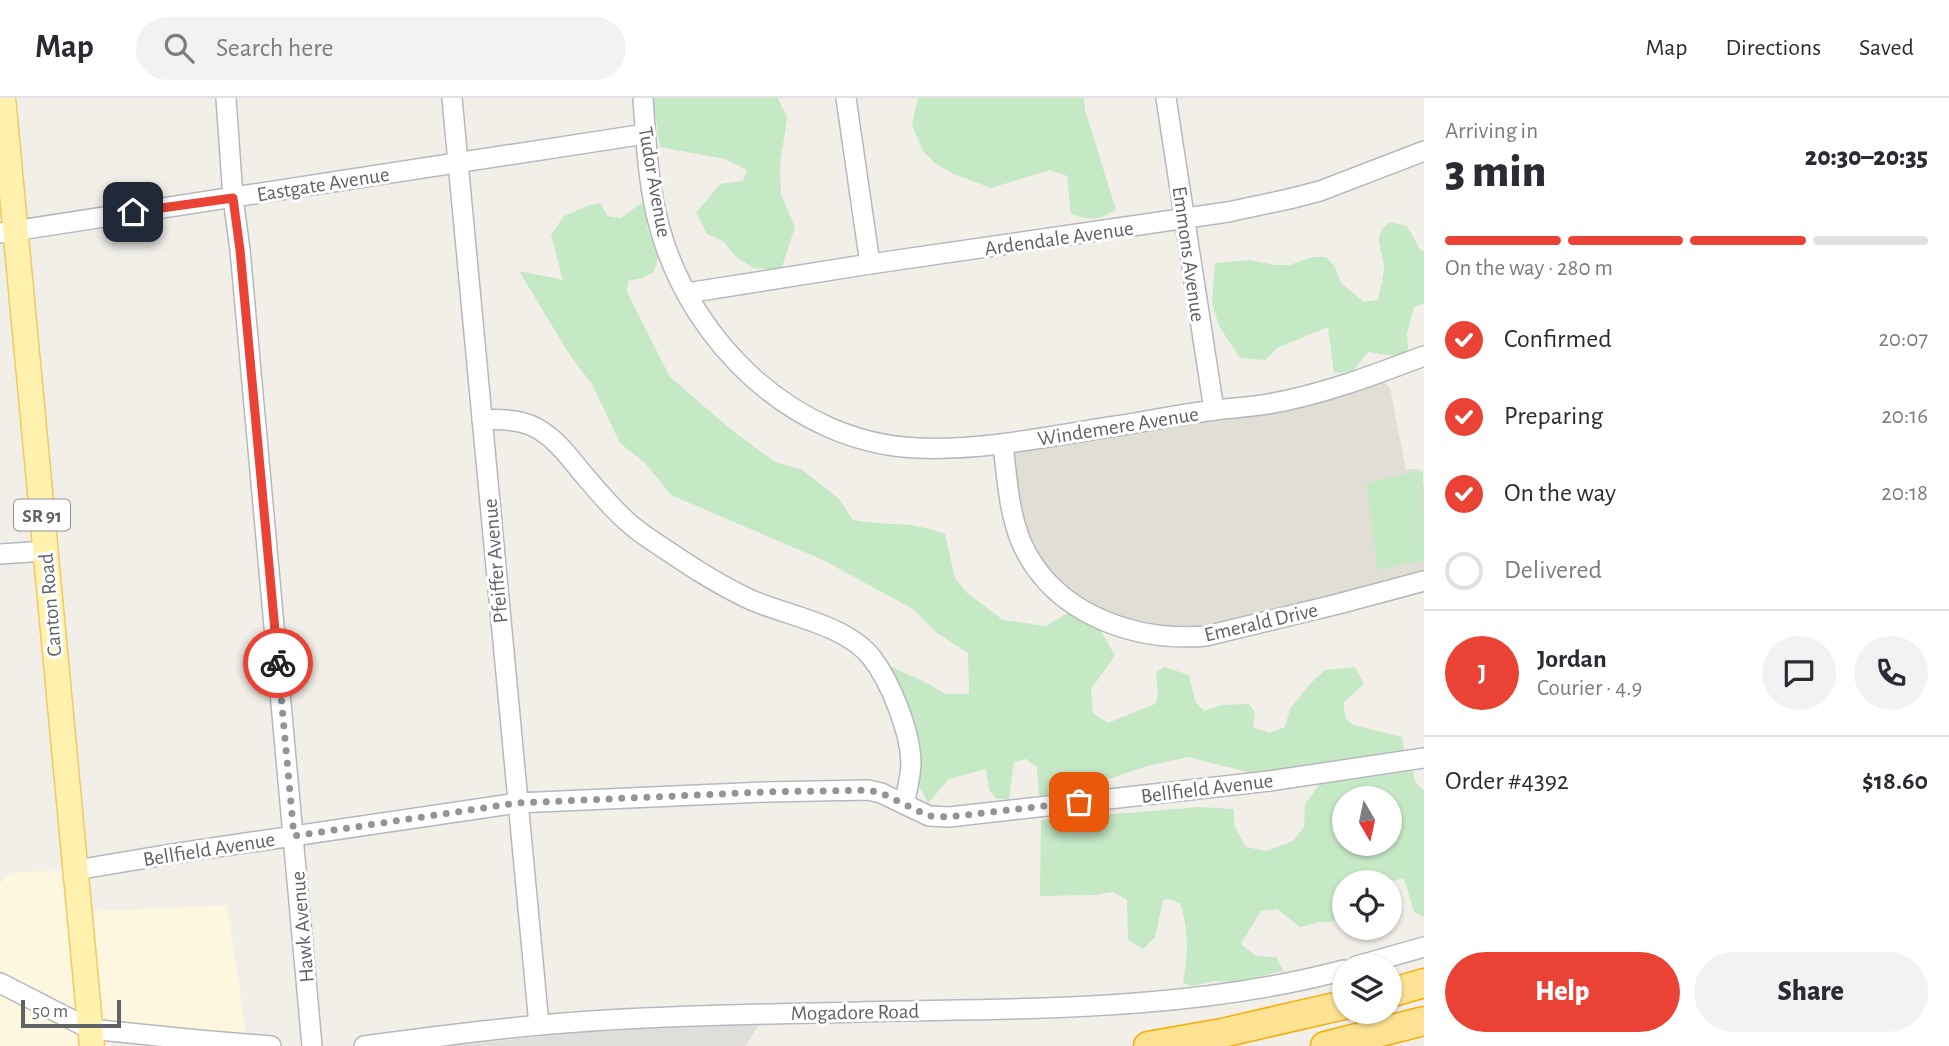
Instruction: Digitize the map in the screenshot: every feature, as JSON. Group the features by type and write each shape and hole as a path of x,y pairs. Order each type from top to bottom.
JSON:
{"highway":[{"path":"1402,989 1424,983"},
{"path":"1148,1046 1222,1033 1332,1008"},
{"path":"1325,1046 1424,1021"}],"main road":[{"name":"Canton Road","path":"3,98 8,232 46,551 91,1037"}],"street":[{"name":"Hawk Avenue","path":"226,98 312,1046"},
{"name":"Pfeiffer Avenue","path":"452,98 539,1025"},
{"name":"Tudor Avenue","path":"643,98 645,135 660,231 687,293 709,331 740,366 794,410 811,418"},
{"path":"846,98 870,264"},
{"name":"Emmons Avenue","path":"1166,98 1214,410"},
{"name":"Eastgate Avenue","path":"8,232 645,135"},
{"name":"Ardendale Avenue","path":"687,293 1184,219 1289,200 1320,191 1424,151"},
{"name":"Windemere Avenue","path":"811,418 851,435 894,446 947,448 1003,445 1214,410 1267,404 1358,379 1424,356"},
{"path":"482,420 517,421 541,431 559,445 620,515 639,532 692,568 748,598 826,627 863,648 873,659 891,691 910,747 911,765 904,804"},
{"name":"Emerald Drive","path":"1003,445 1010,502 1021,542 1031,562 1064,598 1098,619 1121,627 1153,635 1185,638 1206,636 1424,581"},
{"path":"0,554 46,551"},
{"name":"Bellfield Avenue","path":"76,870 517,803 868,790 881,793 929,816 948,817 1242,785 1424,758"},
{"path":"1399,954 1424,947"},
{"name":"Mogadore Road","path":"365,1046 595,1020 1128,1004 1223,995 1332,973"},
{"path":"0,983 91,1037 271,1046"}],"shaded area":[{"path":"1382,380 1390,388 1406,470 1418,468 1424,487 1424,573 1232,623 1190,630 1146,629 1098,611 1060,585 1036,554 1020,518 1012,451 1266,413"},
{"path":"76,870 79,912 227,905 247,1040 105,1020 109,1046 0,1046 0,884 8,873"},
{"path":"759,1025 745,1046 453,1046 601,1030"}],"green space":[{"path":"653,98 778,98 787,118 780,165 781,195 795,227 781,270 754,268 736,257 723,241 707,234 696,213 720,184 743,181 747,170 725,159 660,147"},
{"path":"918,98 1084,98 1085,110 1116,210 1094,218 1071,214 1067,176 1050,170 991,188 936,164 923,151 912,125"},
{"path":"643,202 648,213 647,227 658,258 654,272 628,281 627,292 670,377 734,432 777,463 801,469 838,498 853,520 913,526 945,534 955,578 966,592 1003,620 1046,626 1068,613 1098,625 1115,656 1091,689 1093,713 1108,723 1155,704 1158,696 1156,672 1164,667 1189,675 1195,701 1204,711 1222,705 1249,704 1255,713 1253,727 1269,733 1285,727 1290,709 1325,670 1355,667 1364,684 1343,703 1346,719 1353,725 1402,737 1404,751 1259,775 1188,757 1147,766 1058,796 1039,795 1037,767 1026,759 1014,762 1009,799 997,799 989,790 986,769 949,779 928,803 915,778 883,663 945,694 969,694 968,653 937,633 913,609 823,560 671,495 645,463 620,443 592,384 571,357 519,271 563,280 551,235 564,216 600,203 608,216 621,218"},
{"path":"1390,222 1407,226 1421,251 1424,250 1424,303 1414,307 1407,333 1408,349 1402,357 1368,352 1353,371 1334,373 1328,327 1277,348 1266,360 1240,358 1219,326 1212,303 1215,263 1250,260 1290,265 1312,257 1326,257 1335,267 1341,283 1364,302 1378,300 1384,267 1379,238 1384,227"},
{"path":"1423,470 1424,560 1378,570 1366,483"},
{"path":"1413,771 1415,782 1424,790 1424,917 1414,912 1402,879 1402,870 1332,870 1332,921 1300,927 1277,909 1261,911 1241,944 1256,956 1276,957 1284,971 1234,982 1215,981 1193,986 1183,983 1187,943 1180,903 1163,900 1155,937 1143,949 1128,940 1127,900 1113,892 1040,896 1041,820 1199,807 1234,809 1234,825 1246,847 1267,851 1293,841 1304,827 1305,804 1320,784"}],"way so far":[{"path":"278,663 294,836 517,803 766,792 868,790 881,793 929,816 948,817 1079,802"}],"route":[{"path":"133,212 233,198 278,663"}]}
